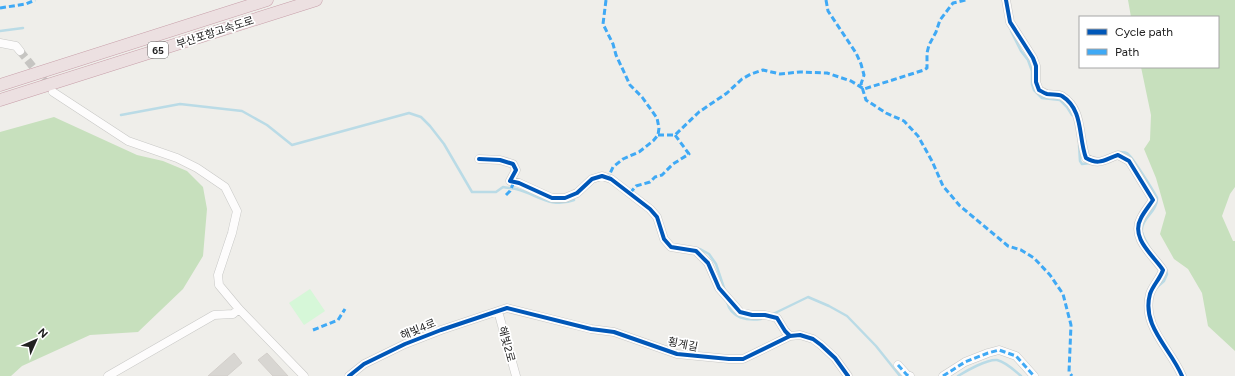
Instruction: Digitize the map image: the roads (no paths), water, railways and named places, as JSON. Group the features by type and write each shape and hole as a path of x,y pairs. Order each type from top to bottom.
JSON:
{"highway":[{"name":"부산포항고속도로","path":"0,85 267,0"},
{"name":"부산포항고속도로","path":"0,100 316,0"}],"street":[{"path":"1006,0 1010,22 1033,58 1036,66 1036,82 1039,90 1046,94 1060,95 1068,100 1078,114 1083,149 1086,158 1093,162 1101,162 1118,155 1124,157 1129,161 1153,200 1140,220 1138,230 1144,246 1163,270 1161,277 1154,285 1151,292 1148,303 1148,311 1154,330 1175,360 1182,376"},
{"path":"0,43 16,46 20,51"},
{"path":"53,92 128,141 177,158 197,168 225,187 237,211 218,275 219,285 239,309 304,376"},
{"path":"479,159 500,160 513,164 516,170 510,181 519,183 552,198 564,198 577,193 592,179 602,176 611,179 650,209 657,218 664,239 672,247 696,251 708,263 719,288 740,312 777,318 790,336 800,335 813,339 835,358 848,376"},
{"name":"횡계길","path":"498,311 507,308 591,329 614,332 677,354 729,359 743,359 790,336"},
{"path":"108,376 214,315 233,314 239,309"},
{"name":"해빛4로","path":"349,376 364,364 405,344 498,311"},
{"name":"해빛2로","path":"498,311 516,376"},
{"path":"943,376 965,362 988,352 999,350 1016,356 1034,376"},
{"path":"898,365 907,375 910,376"}],"waterway":[{"path":"0,31 23,28"},
{"path":"1011,31 1021,51 1028,60 1032,71 1032,84 1034,90 1042,98 1060,100 1072,115"},
{"path":"121,115 180,104 242,111 267,125 292,145 409,113 421,117 430,126 444,144 472,192 496,192 503,187 524,191 551,202 558,203 574,200"},
{"path":"1079,145 1080,161 1082,164 1091,163"},
{"path":"1119,152 1124,152 1130,156 1157,198 1155,207 1142,227 1144,238 1149,247"},
{"path":"700,249 709,254 716,264 725,291"},
{"path":"1156,288 1164,281 1167,274 1166,270"},
{"path":"773,314 808,297 829,306 847,316 876,346 900,376"},
{"path":"727,302 732,312 736,315 745,319 761,319"},
{"path":"958,376 971,368 993,360 1007,364 1021,376"}],"tunnel":[{"path":"20,51 50,88"}]}
